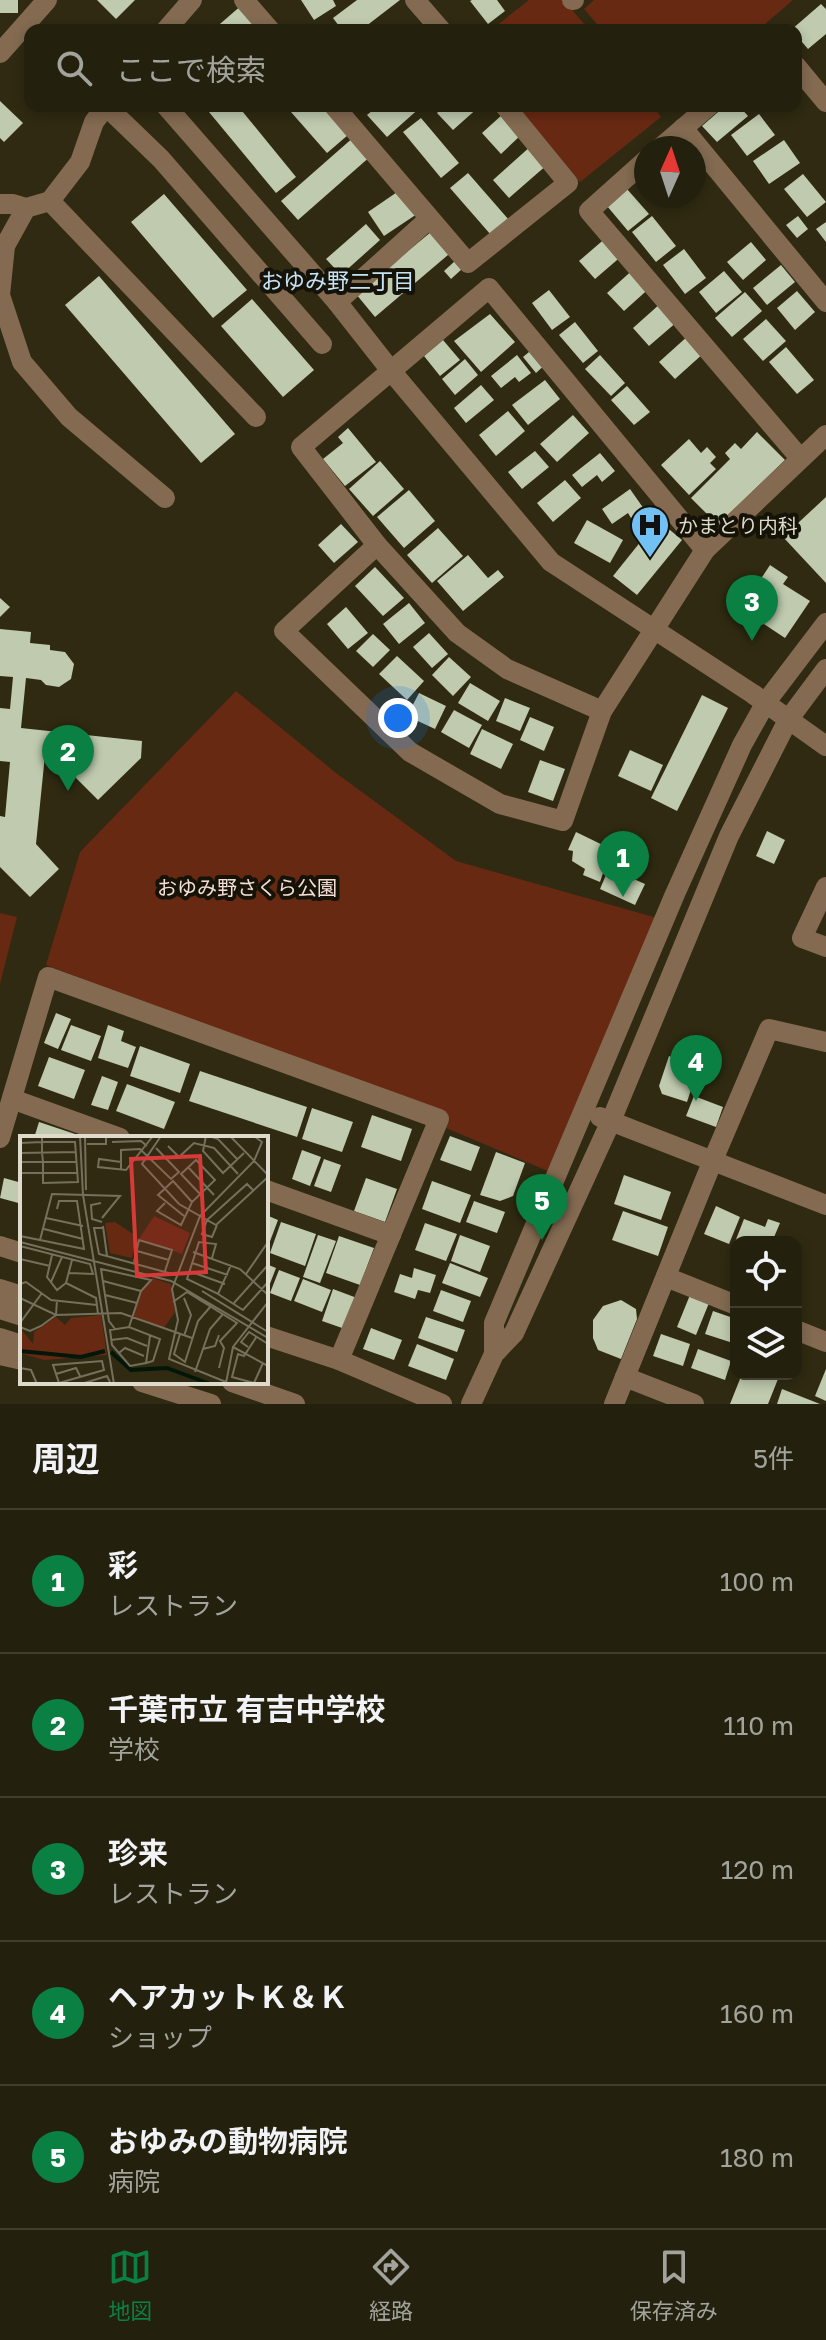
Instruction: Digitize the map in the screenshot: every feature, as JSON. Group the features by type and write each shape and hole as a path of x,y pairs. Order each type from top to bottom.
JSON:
{"street":[{"path":"26,24 47,0"},
{"path":"171,24 192,0"},
{"path":"244,0 265,24"},
{"path":"415,0 436,24"},
{"path":"0,53 24,26"},
{"path":"802,73 826,102"},
{"path":"0,204 26,208 50,201 80,162 94,122 102,112"},
{"path":"112,112 161,159 322,344"},
{"path":"171,112 337,302 551,562 766,702 826,746"},
{"path":"339,112 468,263 568,183 510,112"},
{"path":"674,136 702,112"},
{"path":"683,128 826,302"},
{"path":"634,171 589,211 800,458"},
{"path":"50,201 256,417"},
{"path":"26,208 2,246 0,295 22,362 69,417 165,498"},
{"path":"337,302 429,219"},
{"path":"602,711 507,669 457,633 377,545 301,447 489,288 705,550"},
{"path":"377,545 284,631 410,752 500,804 563,821 602,711 705,550 826,435"},
{"path":"494,1354 494,1323 675,894 742,745 766,702 826,623"},
{"path":"471,1404 494,1354 514,1333 611,1121 729,836 788,720 826,669"},
{"path":"826,887 802,938 826,947"},
{"path":"0,1138 48,977 439,1119 339,1360"},
{"path":"614,1404 769,1029 826,1042"},
{"path":"12,1099 114,1136"},
{"path":"585,1111 826,1205"},
{"path":"268,1191 391,1235"},
{"path":"0,1246 20,1252"},
{"path":"666,1277 730,1303"},
{"path":"0,1289 20,1295"},
{"path":"0,1309 20,1315"},
{"path":"802,1332 826,1342"},
{"path":"268,1337 339,1360 442,1404"},
{"path":"0,1338 20,1344"},
{"path":"0,1355 20,1360"},
{"path":"625,1377 694,1404"},
{"path":"148,1384 211,1404"},
{"path":"238,1384 295,1404"}],"green space":[{"path":"529,0 564,0 584,24 499,24"},
{"path":"594,0 793,0 765,24 597,24 584,9"},
{"path":"521,112 657,112 661,117 580,182"},
{"name":"おゆみ野さくら公園","path":"236,691 336,773 456,861 657,918 550,1172 446,1128 450,1119 46,965 80,852"},
{"path":"0,913 17,917 0,984"}],"building":[{"path":"0,0 18,0 18,13 0,13"},
{"path":"97,0 135,0 116,19"},
{"path":"301,0 333,0 336,6 314,20"},
{"path":"357,0 400,0 369,24 338,24 333,18"},
{"path":"472,0 497,0 505,11 488,24"},
{"path":"243,4 255,24 220,24"},
{"path":"821,4 826,9 826,34 808,49 802,42 802,24 798,24"},
{"path":"0,101 23,123 4,142 0,138"},
{"path":"209,112 243,112 296,177 276,193"},
{"path":"291,112 328,112 348,135 327,153"},
{"path":"371,112 415,112 387,137 367,115"},
{"path":"438,112 473,112 453,130"},
{"path":"718,112 744,112 748,116 717,142 702,126"},
{"path":"503,114 522,134 501,154 482,133"},
{"path":"759,114 775,135 747,156 731,135"},
{"path":"421,118 459,163 441,178 403,132"},
{"path":"355,136 372,155 298,220 281,201"},
{"path":"784,140 800,163 769,184 753,161"},
{"path":"531,146 548,164 509,198 493,180"},
{"path":"468,173 509,220 491,235 450,188"},
{"path":"803,174 826,202 807,217 784,189"},
{"path":"403,188 420,212 384,236 368,212"},
{"path":"627,189 634,197 634,208 644,208 649,214 628,231 607,206"},
{"path":"164,194 247,290 213,318 131,222"},
{"path":"652,216 676,246 656,262 632,232"},
{"path":"798,216 808,229 797,238 786,225"},
{"path":"826,222 826,242 816,229"},
{"path":"366,224 380,240 341,275 326,259"},
{"path":"437,227 455,249 375,317 356,294"},
{"path":"608,236 624,254 595,279 579,261"},
{"path":"751,242 766,260 743,280 727,262"},
{"path":"684,249 706,278 685,294 663,265"},
{"path":"455,261 462,269 451,279 444,271"},
{"path":"781,265 795,282 767,305 753,288"},
{"path":"636,267 653,285 624,311 607,293"},
{"path":"724,271 742,292 716,313 699,292"},
{"path":"99,276 235,434 201,463 65,305"},
{"path":"549,290 570,317 552,330 532,303"},
{"path":"797,291 815,312 795,330 777,308"},
{"path":"745,292 762,311 732,337 715,318"},
{"path":"252,299 314,370 283,397 221,326"},
{"path":"661,303 678,321 649,346 633,328"},
{"path":"490,314 515,342 481,372 454,341"},
{"path":"766,319 786,341 763,361 743,339"},
{"path":"575,322 598,351 583,363 559,335"},
{"path":"689,335 705,352 675,379 659,362"},
{"path":"443,340 460,360 440,376 424,356"},
{"path":"535,347 548,362 536,373 523,357"},
{"path":"786,347 814,380 797,394 769,362"},
{"path":"517,355 531,373 519,382 515,377 501,388 491,376"},
{"path":"600,355 625,383 611,396 585,369"},
{"path":"465,359 478,375 455,395 442,379"},
{"path":"545,380 560,399 528,425 512,405"},
{"path":"481,385 494,400 466,423 454,408"},
{"path":"627,386 650,412 634,425 611,400"},
{"path":"508,411 525,431 496,456 479,435"},
{"path":"573,415 589,433 557,462 540,444"},
{"path":"348,428 376,462 345,486 323,459 343,443 338,437"},
{"path":"757,432 785,460 718,525 691,498 730,459 725,453 735,443 741,449"},
{"path":"689,439 701,453 707,447 716,457 710,463 716,469 689,495 661,465"},
{"path":"535,451 549,467 522,489 508,472"},
{"path":"600,453 615,471 602,482 597,475 582,487 572,475"},
{"path":"380,461 404,489 373,516 349,489"},
{"path":"565,480 581,498 553,522 537,503"},
{"path":"630,489 644,509 631,518 628,513 612,524 602,509"},
{"path":"409,490 435,521 404,548 377,517"},
{"path":"826,497 826,583 783,537"},
{"path":"587,520 623,540 610,563 574,543"},
{"path":"658,520 682,540 637,595 613,576"},
{"path":"341,524 358,542 334,563 318,545"},
{"path":"438,528 463,556 432,583 407,555"},
{"path":"468,555 488,578 498,570 504,577 463,611 437,581"},
{"path":"770,565 788,577 783,584 810,601 785,638 741,609"},
{"path":"375,567 404,598 383,616 355,586"},
{"path":"0,598 10,607 0,617"},
{"path":"409,603 425,623 399,644 383,624"},
{"path":"346,607 368,633 348,649 327,624"},
{"path":"0,629 31,632 30,643 50,645 50,650 65,652 74,664 71,679 59,687 26,678 21,728 142,741 141,758 98,800 65,767 84,748 46,745 36,844 59,869 30,897 0,867 0,816 5,817 10,762 0,761 0,708 10,709 13,677 0,676"},
{"path":"429,633 448,654 432,668 413,647"},
{"path":"373,634 390,650 373,667 356,651"},
{"path":"397,656 424,681 407,700 379,674"},
{"path":"449,657 471,677 453,696 432,675"},
{"path":"470,683 500,701 488,721 458,703"},
{"path":"419,693 446,706 435,729 407,716"},
{"path":"702,695 728,708 677,811 651,798"},
{"path":"505,698 530,708 520,731 496,721"},
{"path":"454,710 482,725 469,748 441,732"},
{"path":"530,717 554,727 544,751 520,740"},
{"path":"482,729 513,744 501,769 470,754"},
{"path":"630,750 663,765 651,791 618,776"},
{"path":"540,760 565,769 553,801 528,792"},
{"path":"767,831 785,840 774,864 756,856"},
{"path":"576,832 611,849 600,882 583,875 585,869 572,861 573,851 568,850"},
{"path":"609,868 645,884 635,905 600,889"},
{"path":"56,1013 71,1019 58,1049 44,1043"},
{"path":"71,1025 101,1036 91,1061 61,1050"},
{"path":"108,1025 124,1031 121,1041 136,1047 128,1068 98,1058"},
{"path":"140,1046 190,1064 180,1093 130,1076"},
{"path":"669,1056 698,1068 687,1102 662,1094 659,1086"},
{"path":"49,1057 85,1070 74,1099 38,1086"},
{"path":"200,1071 307,1107 297,1137 189,1101"},
{"path":"102,1076 118,1082 108,1110 91,1105"},
{"path":"127,1084 175,1102 164,1129 116,1111"},
{"path":"694,1096 723,1107 716,1127 686,1116"},
{"path":"312,1108 353,1122 342,1152 302,1139"},
{"path":"372,1115 412,1129 401,1161 361,1147"},
{"path":"39,1122 75,1134 74,1136 35,1136"},
{"path":"450,1136 480,1147 471,1171 440,1160"},
{"path":"302,1150 321,1157 310,1186 292,1179"},
{"path":"496,1152 525,1163 513,1196 500,1201 480,1195"},
{"path":"324,1159 341,1165 331,1192 314,1186"},
{"path":"624,1175 671,1192 661,1220 614,1204"},
{"path":"4,1178 20,1182 20,1203 0,1198"},
{"path":"366,1178 397,1189 385,1222 354,1211"},
{"path":"432,1181 471,1195 460,1223 422,1209"},
{"path":"474,1201 505,1212 497,1233 466,1222"},
{"path":"716,1206 740,1217 729,1244 704,1234"},
{"path":"623,1211 668,1227 658,1256 612,1240"},
{"path":"268,1216 278,1220 268,1247"},
{"path":"744,1219 765,1227 768,1219 780,1223 775,1236 737,1236"},
{"path":"281,1222 316,1234 305,1266 270,1253"},
{"path":"425,1223 457,1234 446,1261 415,1250"},
{"path":"318,1235 336,1241 320,1283 303,1277"},
{"path":"460,1235 490,1246 480,1272 451,1261"},
{"path":"339,1236 374,1248 360,1285 326,1273"},
{"path":"450,1263 488,1278 480,1297 442,1283"},
{"path":"268,1265 276,1268 268,1289"},
{"path":"414,1268 436,1275 430,1293 418,1290 415,1299 394,1292 400,1274 412,1278"},
{"path":"279,1270 300,1278 291,1301 270,1293"},
{"path":"303,1279 331,1290 322,1312 294,1301"},
{"path":"333,1289 357,1298 345,1329 322,1321"},
{"path":"441,1290 471,1301 463,1322 433,1311"},
{"path":"692,1290 711,1298 696,1335 677,1327"},
{"path":"621,1300 636,1309 637,1319 621,1359 598,1350 593,1338 593,1320 603,1306"},
{"path":"713,1311 730,1317 730,1342 705,1334"},
{"path":"426,1317 465,1330 457,1352 418,1338"},
{"path":"371,1328 402,1340 394,1360 363,1349"},
{"path":"661,1334 690,1344 683,1366 653,1356"},
{"path":"417,1344 454,1359 446,1380 408,1366"},
{"path":"698,1349 730,1361 725,1380 691,1368"},
{"path":"826,1369 826,1401 815,1396"},
{"path":"740,1380 778,1380 768,1404 730,1404"},
{"path":"782,1389 820,1404 777,1404"}],"place":[{"name":"かまとり内科","path":"650,559"},
{"name":"珍来","path":"752,641"},
{"name":"千葉市立 有吉中学校","path":"68,791"},
{"name":"彩","path":"623,897"},
{"name":"ヘアカットＫ＆Ｋ","path":"696,1101"},
{"name":"おゆみの動物病院","path":"542,1240"}],"district":[{"name":"おゆみ野二丁目","path":"338,280"}]}
